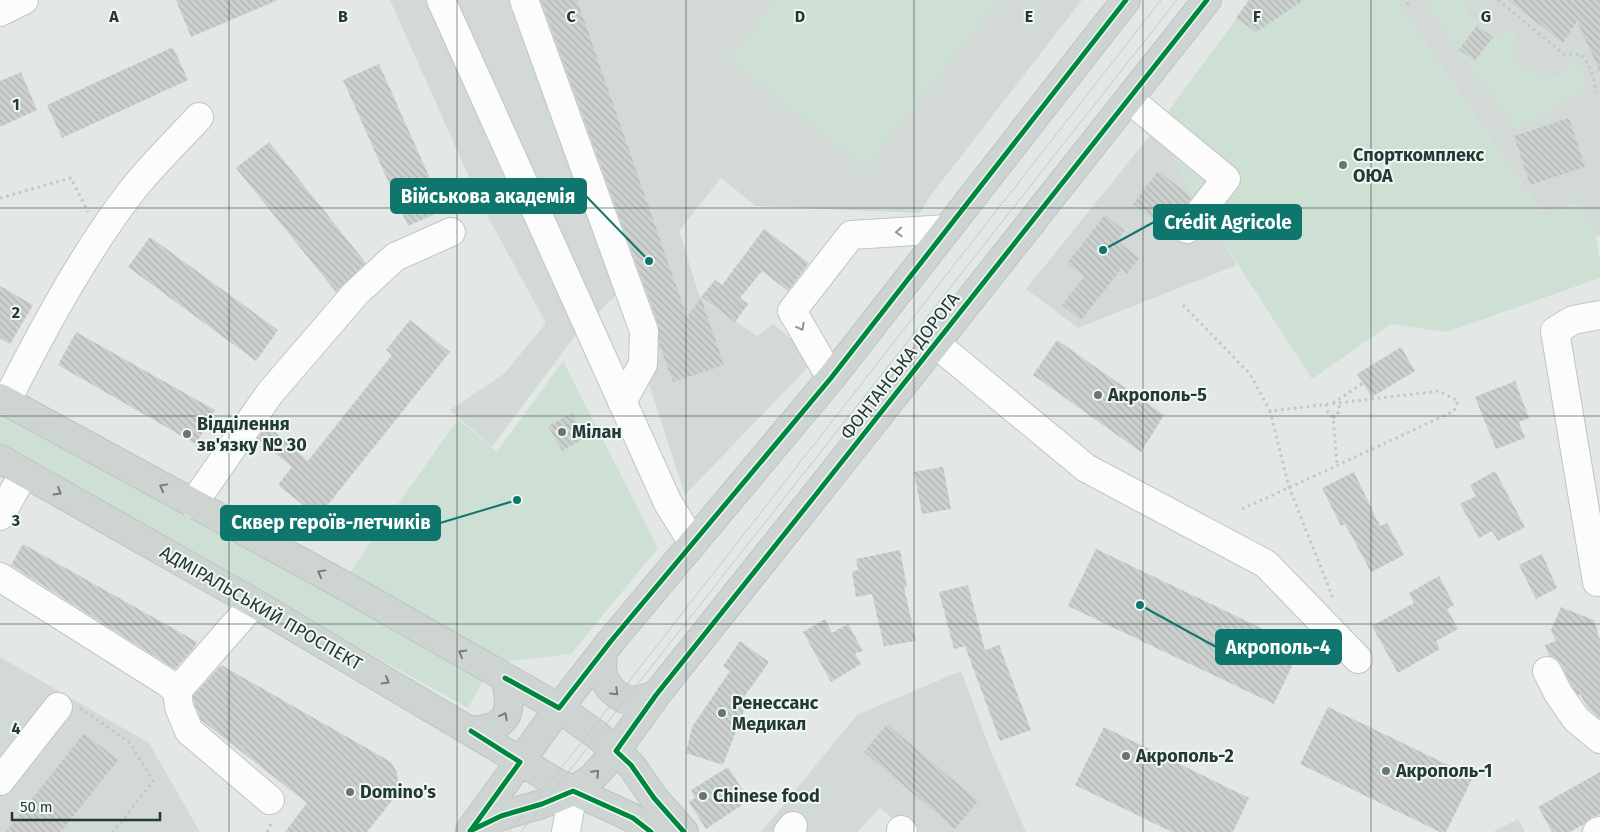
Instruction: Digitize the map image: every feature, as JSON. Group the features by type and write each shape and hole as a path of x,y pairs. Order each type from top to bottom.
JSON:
{"main road":[{"path":"469,832 603,651 830,378 1126,0"},
{"name":"ФОНТАНСЬКА ДОРОГА","path":"573,791 593,776 616,751 656,695 1207,0"},
{"path":"3,400 344,586 559,708 590,729 631,765 654,798 684,832"},
{"name":"АДМІРАЛЬСЬКИЙ ПРОСПЕКТ","path":"0,459 254,603 520,762 639,827"},
{"path":"603,651 602,668 605,678 608,685 617,695 624,699 639,700 656,695"},
{"path":"471,731 488,730 501,723 508,712 510,696 504,678"},
{"path":"469,832 502,816 542,804 573,791"}],"street":[{"path":"0,12 24,0"},
{"path":"441,0 668,503 693,543"},
{"path":"524,0 644,331 643,364 622,402"},
{"path":"1128,99 1226,179 1187,229"},
{"path":"3,400 100,236 131,192 199,117"},
{"path":"830,378 792,311 824,267 851,235 947,229"},
{"path":"194,504 270,393 356,293 395,258 450,232"},
{"path":"1598,582 1555,331 1574,320 1600,315"},
{"path":"935,343 1086,468 1266,564 1358,659"},
{"path":"0,516 24,473"},
{"path":"0,577 168,683 177,691 179,707 189,731 270,800"},
{"path":"177,691 254,603"},
{"path":"1547,672 1558,693 1576,719 1600,739"},
{"path":"0,782 58,707"},
{"path":"566,832 573,791"}],"path":[{"path":"1407,4 1411,0"},
{"path":"1498,0 1565,55 1580,54 1585,58 1598,92"},
{"path":"0,198 71,178 100,236"},
{"path":"1183,305 1250,374 1270,411 1289,488 1336,605"},
{"path":"1333,403 1363,383"},
{"path":"1242,509 1454,411 1458,401 1438,391 1270,411"},
{"path":"1333,417 1336,417 1340,408 1338,403"},
{"path":"1326,404 1328,412 1333,417 1337,465"},
{"path":"58,707 72,702 130,743 153,781 113,832"}],"shaded area":[{"path":"390,0 1082,0 928,199 920,213 756,206 721,178 679,231 700,298 757,336 773,324 791,339 811,364 685,495 619,292 574,337 492,447 450,410 504,374 546,323 482,206"},
{"path":"1396,0 1600,0 1600,235 1596,236 1576,203 1545,218"},
{"path":"1156,128 1237,265 1078,328 1026,289"},
{"path":"0,657 149,743 200,832 0,832"},
{"path":"961,671 992,754 1026,832 908,832 880,808 857,832 806,832 799,826 793,832 761,832 857,715"},
{"path":"1518,819 1525,832 1493,832"}],"green space":[{"path":"776,0 999,0 865,168 729,59"},
{"name":"Спорткомплекс ОЮА","path":"1250,0 1396,0 1545,218 1577,203 1596,236 1600,261 1600,278 1447,332 1391,324 1312,379 1209,220 1156,128"},
{"path":"1424,0 1465,0 1469,12 1488,31 1499,37 1508,32 1513,32 1516,37 1513,46 1514,55 1528,71 1549,77 1560,75 1569,68 1574,58 1578,59 1585,77 1583,86 1577,95 1517,131"},
{"path":"563,361 658,548 571,654 500,662 350,572 458,419 497,452"},
{"path":"0,405 486,676 468,708 0,448"}],"building":[{"path":"176,0 278,0 191,37"},
{"path":"541,0 577,0 687,317 701,298 724,365 673,382 659,344 659,326"},
{"path":"1249,0 1304,0 1256,32 1236,18"},
{"path":"1508,0 1600,0 1600,72 1577,21 1563,43"},
{"path":"1477,25 1493,37 1475,61 1459,50"},
{"path":"173,47 188,80 62,138 47,105"},
{"path":"379,64 444,210 408,226 343,80"},
{"path":"21,72 37,110 0,127 0,81"},
{"path":"1569,118 1585,167 1530,185 1514,136"},
{"path":"269,142 366,263 336,292 236,168"},
{"path":"1158,171 1192,197 1175,219 1171,233 1133,204"},
{"path":"1105,215 1125,231 1117,241 1139,258 1127,274 1121,269 1081,320 1062,305 1084,277 1067,263"},
{"path":"764,229 809,263 788,291 762,271 740,298 748,304 735,322 701,297 715,280 722,285"},
{"path":"150,237 278,330 256,361 128,267"},
{"path":"0,286 33,305 10,344 0,338"},
{"path":"410,320 450,352 318,517 278,485 292,467 257,439 267,425 308,461 392,355 386,350"},
{"path":"76,332 215,410 196,444 58,365"},
{"name":"Акрополь-5","path":"1057,340 1164,415 1141,452 1033,375"},
{"path":"1401,347 1415,371 1372,397 1357,374"},
{"path":"1515,381 1529,418 1519,422 1525,438 1496,449 1475,397"},
{"path":"572,413 585,438 562,451 548,426"},
{"path":"943,467 951,509 922,514 914,472"},
{"path":"1495,471 1525,527 1498,541 1492,531 1479,538 1460,504 1476,496 1470,485"},
{"path":"1354,472 1380,526 1387,523 1404,555 1371,572 1345,524 1341,526 1322,488"},
{"path":"23,544 197,642 194,648 175,669 11,565"},
{"path":"1096,549 1301,647 1274,704 1068,606"},
{"path":"900,550 907,587 904,587 916,641 884,646 872,594 856,597 852,572 858,570 856,559"},
{"path":"1542,554 1557,588 1536,599 1519,565"},
{"path":"1439,576 1454,605 1447,609 1458,629 1436,641 1440,649 1398,673 1372,626 1414,603 1409,593"},
{"path":"968,585 985,650 999,645 1031,730 1000,741 965,646 954,649 939,592"},
{"path":"1561,607 1594,620 1600,640 1600,719 1588,708 1580,694 1578,695 1561,664 1556,658 1549,656 1545,645 1556,641 1551,630"},
{"path":"825,619 832,633 848,624 863,651 855,653 861,664 831,682 803,632"},
{"name":"Ренессанс Медикал","path":"740,641 769,662 744,697 748,700 723,765 686,753 692,727 730,671 723,666"},
{"path":"221,665 391,762 397,772 398,787 394,798 367,832 285,832 307,803 201,720 194,703 193,696"},
{"name":"Акрополь-1","path":"1328,707 1473,777 1446,832 1440,832 1300,764"},
{"path":"887,724 978,801 955,829 864,752"},
{"name":"Акрополь-2","path":"1104,727 1249,798 1233,832 1172,832 1075,785"},
{"path":"84,733 118,760 61,832 6,832"},
{"path":"728,767 745,794 738,798 742,805 706,829 689,802 695,798 691,790"},
{"path":"1600,772 1600,815 1592,817 1570,832 1552,832 1538,807"}],"tram line":[{"path":"509,832 552,780 1161,0"},
{"path":"521,832 1177,0"}],"cycle path":[{"path":"505,678 559,708 611,641 831,378 1126,0"},
{"path":"684,832 654,798 631,765 616,751 656,695 1207,0"},
{"path":"471,731 520,762 471,830"},
{"path":"470,831 501,816 542,804 573,791 633,818 651,832"}],"place":[{"name":"Спорткомплекс ОЮА","path":"1343,165"},
{"name":"Crédit Agricole","path":"1103,250"},
{"name":"Військова академія","path":"649,261"},
{"name":"Акрополь-5","path":"1098,395"},
{"name":"Мілан","path":"562,432"},
{"name":"Відділення зв'язку № 30","path":"187,434"},
{"name":"Сквер героїв-летчиків","path":"517,500"},
{"name":"Акрополь-4","path":"1140,605"},
{"name":"Ренессанс Медикал","path":"722,713"},
{"name":"Акрополь-2","path":"1126,756"},
{"name":"Акрополь-1","path":"1386,771"},
{"name":"Domino's","path":"350,792"},
{"name":"Chinese food","path":"703,796"}]}
